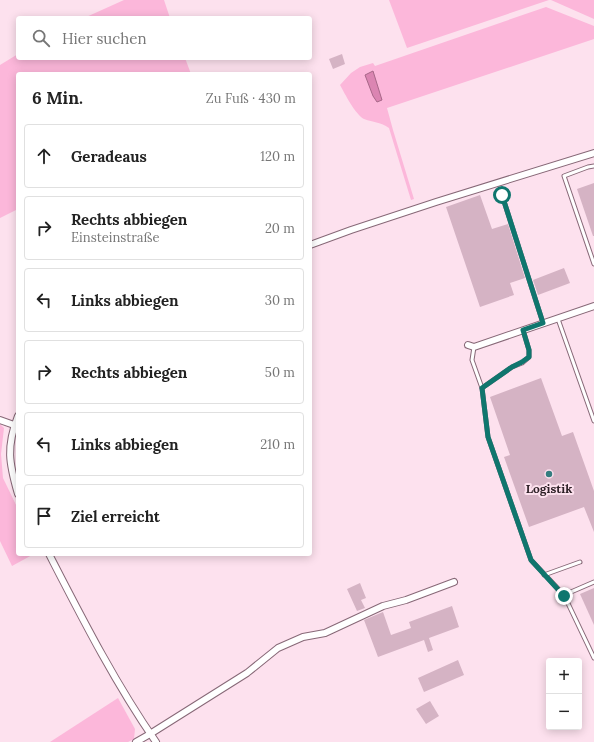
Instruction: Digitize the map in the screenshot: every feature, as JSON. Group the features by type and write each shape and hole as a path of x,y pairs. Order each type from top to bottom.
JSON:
{"street":[{"path":"312,244 436,202 594,153"},
{"path":"471,346 594,306"},
{"path":"0,420 14,426"},
{"path":"16,421 11,436 10,462 16,488"},
{"path":"50,556 129,701 156,742"},
{"path":"136,742 247,673 278,648 303,637 325,632 384,606 406,600 454,582"}],"lane":[{"path":"594,166 564,176 594,264"},
{"path":"502,195 543,323"},
{"path":"558,318 594,420"},
{"path":"482,388 529,357 529,350 523,330"},
{"path":"471,346 472,360 482,388 488,437 531,560 564,596 594,658"},
{"path":"544,575 580,562"},
{"path":"564,596 594,582"}],"shaded area":[{"path":"124,0 164,0 169,16 88,16"},
{"path":"389,0 549,0 407,48"},
{"path":"551,0 594,0 594,19"},
{"path":"546,7 594,26 594,39 387,108 414,199 411,200 389,128 379,123 364,119 357,113 350,104 340,85 351,73 360,67 373,63 375,66"},
{"path":"16,55 16,60 186,60 190,72 16,72 16,210 0,218 0,65"},
{"path":"373,71 382,100 377,102 373,96 365,75"},
{"path":"0,424 4,428 1,454 3,478 16,505 16,556 30,556 12,566 0,541"},
{"path":"118,698 135,729 134,739 128,742 50,742"}],"building":[{"path":"342,54 345,64 333,69 329,59"},
{"path":"594,183 594,236 593,236 577,189"},
{"path":"480,195 492,229 508,224 525,278 510,283 514,295 480,307 446,207"},
{"path":"564,268 570,283 538,295 533,280"},
{"name":"Logistik","path":"541,378 562,436 573,432 594,491 594,532 584,507 529,527 504,457 510,455 490,397"},
{"path":"360,583 366,598 361,600 365,608 357,611 347,589"},
{"path":"594,588 594,625 580,594"},
{"path":"452,606 459,627 429,638 433,650 428,652 424,640 378,657 364,620 383,612 391,635 411,628 409,622"},
{"path":"458,660 464,675 424,692 418,678"},
{"path":"430,701 439,716 426,724 416,709"}],"place":[{"name":"Logistik","path":"549,474"}],"route":[{"path":"502,195 543,323 523,330 529,350 529,357 482,388 488,437 531,560 564,596"}]}
